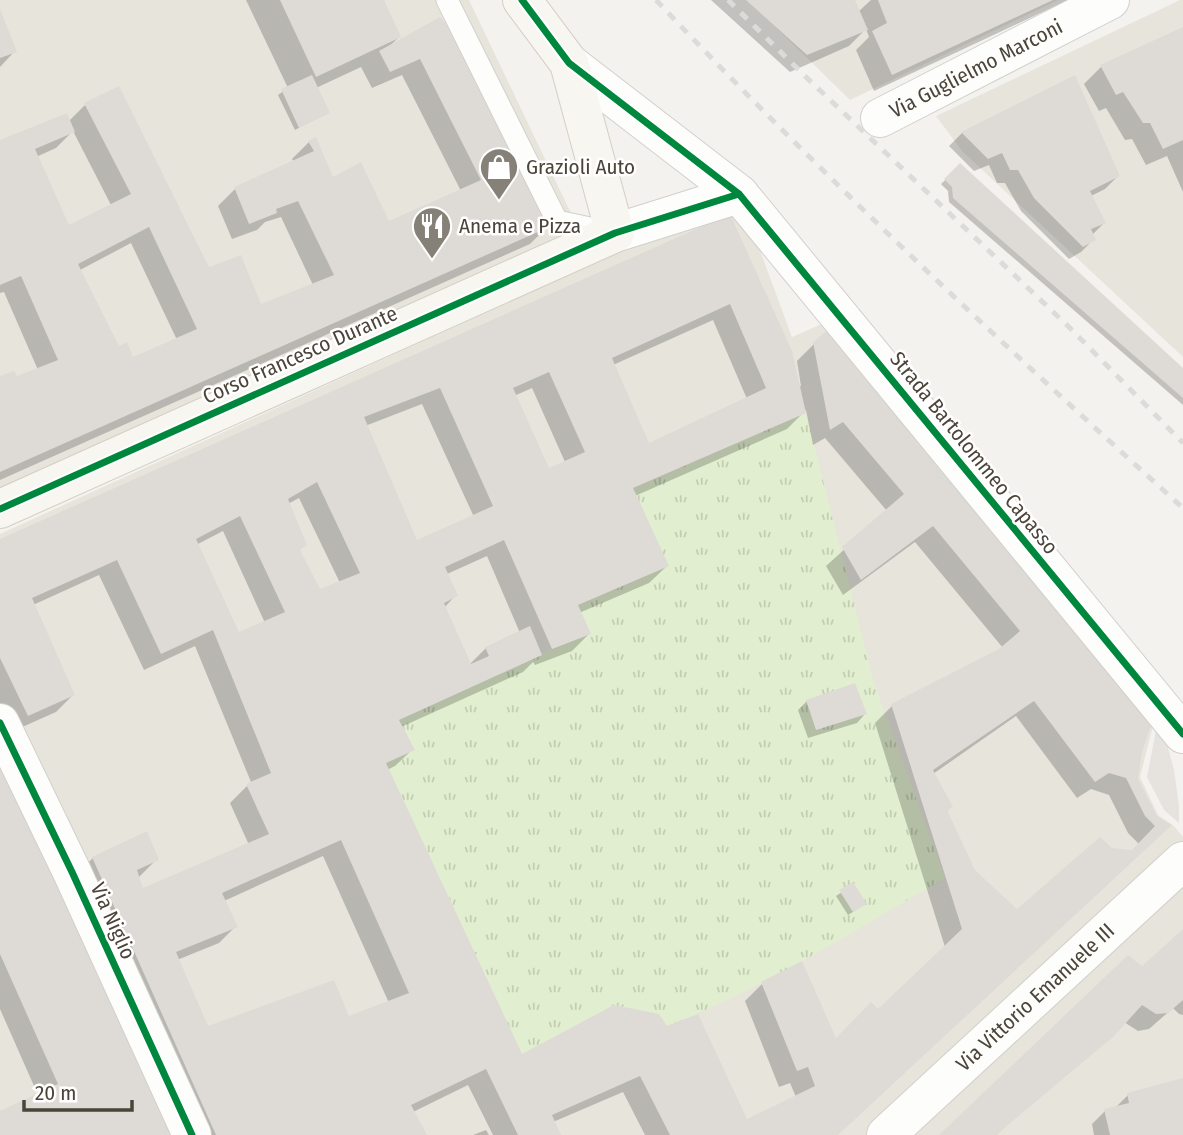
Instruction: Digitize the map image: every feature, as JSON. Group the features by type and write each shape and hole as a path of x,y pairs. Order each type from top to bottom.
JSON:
{"street":[{"path":"522,0 569,62 615,233 739,194"},
{"name":"Via Guglielmo Marconi","path":"880,118 1110,0"},
{"name":"Strada Bartolommeo Capasso","path":"569,62 739,194 1183,734"},
{"name":"Corso Francesco Durante","path":"0,509 615,233"},
{"name":"Via Niglio","path":"0,723 72,872 192,1135"},
{"name":"Via Vittorio Emanuele III","path":"886,1135 1183,861"}],"lane":[{"path":"447,0 557,221 615,233"}],"shaded area":[{"path":"0,0 469,0 579,230 0,490"},
{"path":"748,0 1058,0 850,100"},
{"path":"1183,0 1183,357 962,151 936,116"},
{"path":"729,207 758,245 792,337 831,320 1154,722 1140,777 1158,815 1174,826 1183,837 1183,1135 0,1135 0,534 612,255"},
{"path":"1157,725 1164,733 1174,770 1179,823 1164,810 1147,777"}],"green space":[{"path":"806,413 874,683 945,878 774,976 667,1026 659,1014 614,1005 522,1054 386,763 414,750 400,720 552,649 591,634 578,605 668,566 633,488"}],"building":[{"path":"280,0 384,0 401,37 316,77"},
{"path":"746,0 855,0 868,30 807,55"},
{"path":"878,0 1053,0 892,75 872,31 887,23"},
{"path":"0,9 17,52 0,58"},
{"path":"440,17 464,42 549,227 0,472 0,376 14,371 17,376 58,360 21,276 0,285 0,140 67,113 75,132 35,149 69,225 131,194 84,103 119,86 209,267 241,255 261,304 334,275 298,201 276,209 277,213 249,224 234,187 314,151 308,141 316,137 333,177 361,162 389,221 481,180 420,59 390,72 379,51","holes":["149,227 197,329 133,357 127,342 119,346 78,264"]},
{"path":"1183,27 1183,140 1163,149 1150,123 1143,123 1123,92 1116,95 1100,65"},
{"path":"312,75 330,113 299,128 281,89"},
{"path":"1075,75 1120,176 1090,191 1106,223 1091,229 1096,240 1083,247 1034,198 1018,170 1010,170 1002,153 988,159 961,132"},
{"path":"960,163 1183,368 1183,398 953,198 952,187 944,179"},
{"path":"730,214 792,351 806,413 633,488 669,566 578,605 591,634 552,649 504,540 445,567 458,596 444,603 471,664 489,656 485,647 530,626 542,655 399,720 415,750 386,763 522,1054 614,1005 659,1014 667,1026 698,1014 747,1119 815,1086 808,1067 797,1071 761,982 802,961 836,1038 871,1002 878,1009 962,929 891,704 999,649 1020,631 933,526 861,580 842,547 904,494 843,422 830,430 813,342 834,325 1152,723 1142,752 1138,779 1157,816 1172,825 838,1135 670,1135 640,1076 552,1115 561,1135 518,1135 486,1069 411,1105 427,1135 216,1135 92,857 147,831 159,860 137,870 143,888 269,834 246,784 271,773 213,630 161,654 117,560 32,598 75,695 28,716 0,658 0,539","holes":["730,304 766,388 649,443 612,358","549,372 585,452 549,468 513,388","440,388 493,506 417,540 364,417","317,482 360,573 320,589 300,550 307,545 288,499","240,516 285,612 239,632 196,539","1034,701 1095,782 1109,773 1126,778 1145,816 1155,826 1132,850 1112,848 1100,837 1017,909 975,870 947,810 953,807 933,770","341,840 409,993 349,1016 334,980 208,1026 176,952 238,927 222,893"]},
{"path":"855,683 867,714 816,730 806,700"},
{"path":"0,756 172,1135 0,1135 0,1111 58,1084 0,954"},
{"path":"853,882 867,904 853,912 839,890"},
{"path":"1183,929 1183,1000 1168,1013 1156,1014 1142,1005 1114,1036 996,1135 939,1135 1128,955 1142,966"},
{"path":"1183,1078 1183,1135 1110,1135 1104,1109 1129,1103 1127,1093"}],"railway":[{"path":"656,0 719,66 915,259 1183,508"},
{"path":"728,0 1068,326 1183,443"}],"cycle path":[{"path":"522,0 569,63 739,194 1183,734"},
{"path":"0,509 615,233 739,194"},
{"path":"0,723 72,872 192,1135"}],"place":[{"name":"Grazioli Auto","path":"499,201"},
{"name":"Anema e Pizza","path":"432,260"}]}
